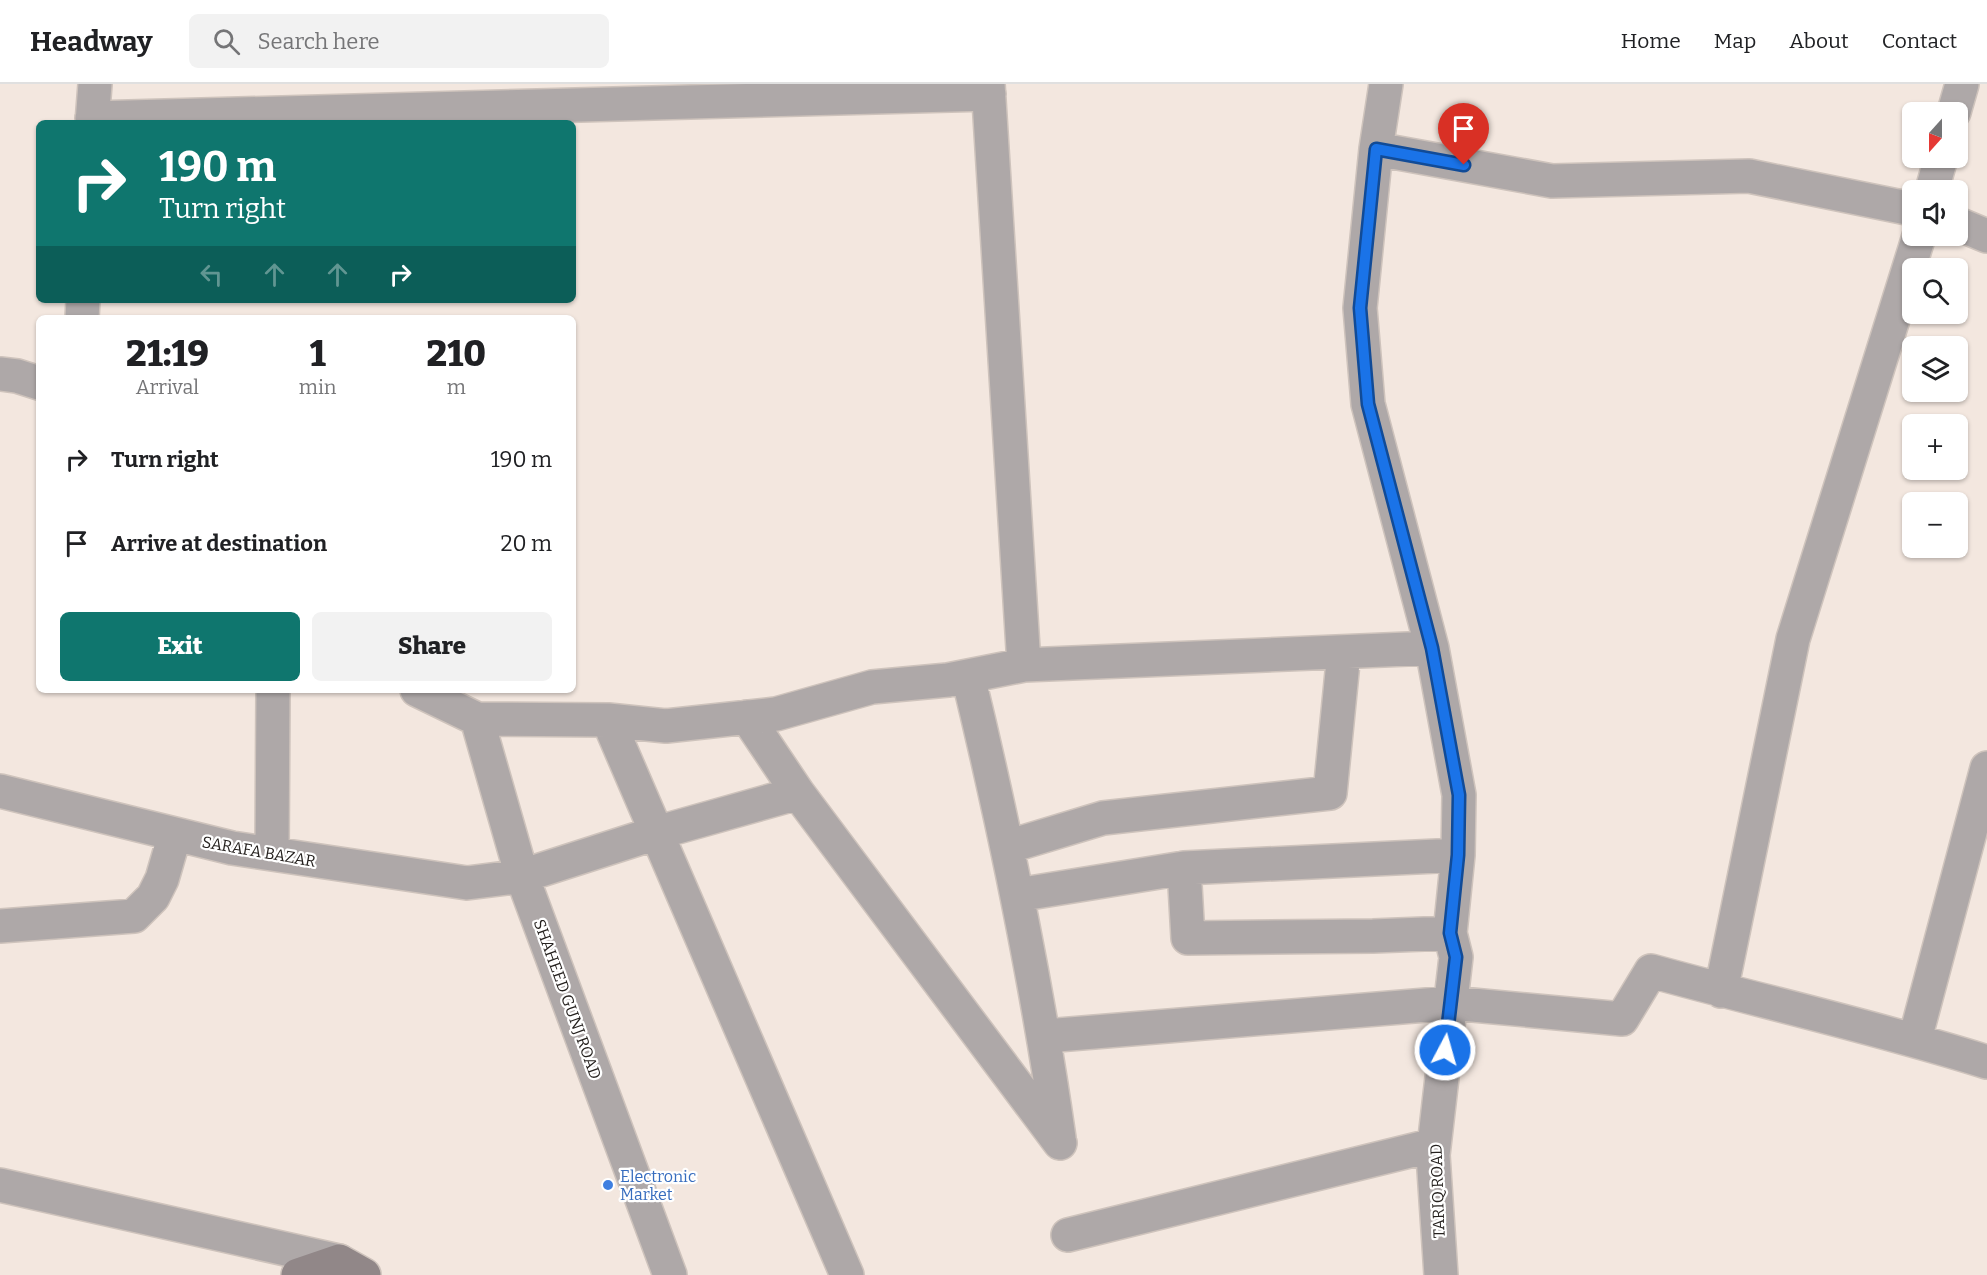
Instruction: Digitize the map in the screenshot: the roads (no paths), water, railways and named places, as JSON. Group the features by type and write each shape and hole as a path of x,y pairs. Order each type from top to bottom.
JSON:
{"street":[{"path":"95,84 92,120 632,94 988,89 1024,665"},
{"name":"TARIQ ROAD","path":"1386,84 1376,149 1360,308 1368,404 1432,648 1459,795 1458,855 1450,933 1456,957 1434,1145 1440,1275"},
{"path":"1957,102 1962,84"},
{"path":"1376,149 1552,181 1749,176 1902,206"},
{"path":"1968,228 1987,236"},
{"path":"1721,990 1793,639 1916,246"},
{"path":"0,374 36,382"},
{"path":"423,693 477,719 608,720 666,726 776,714 872,687 948,680 1024,665 1432,648"},
{"path":"1007,847 1103,818 1330,793 1344,652"},
{"path":"747,717 798,793 1060,1143 1045,1036 1007,847 968,676"},
{"path":"272,854 273,693"},
{"name":"SHAHEED GUNJ ROAD","path":"477,719 522,876 670,1275"},
{"path":"608,720 847,1275"},
{"path":"1915,1039 1987,768"},
{"name":"SARAFA BAZAR","path":"0,791 232,848 467,884 522,876 656,832 798,793"},
{"path":"0,926 134,916 153,897 158,888 175,834"},
{"path":"1017,895 1184,868 1458,855"},
{"path":"1184,868 1188,938 1450,933"},
{"path":"1045,1036 1451,1003 1622,1019 1651,971 1915,1039 1987,1062"},
{"path":"1068,1235 1434,1145"},
{"path":"0,1185 351,1268"},
{"path":"298,1275 351,1268"}],"place":[{"name":"Electronic Market","path":"608,1185"}]}
